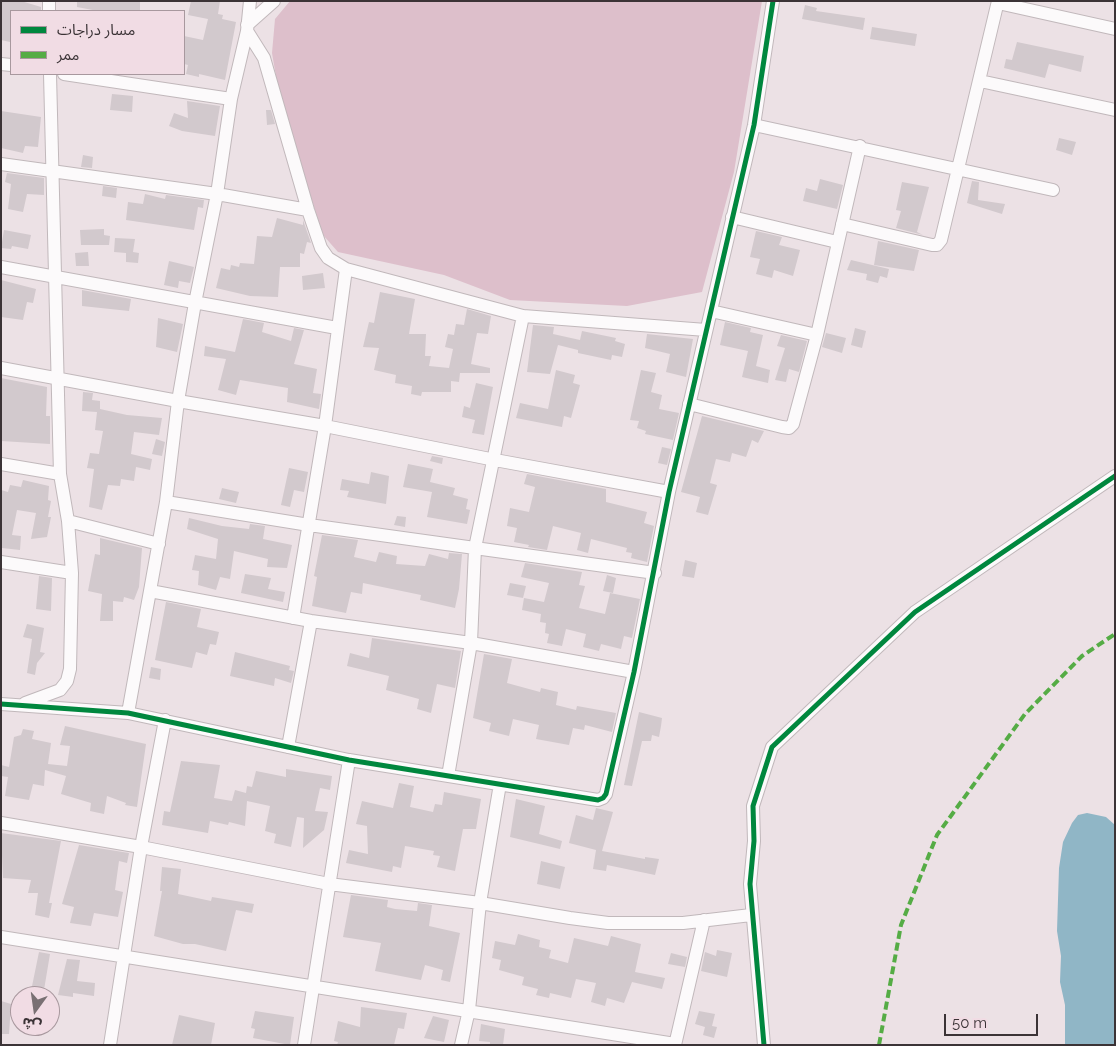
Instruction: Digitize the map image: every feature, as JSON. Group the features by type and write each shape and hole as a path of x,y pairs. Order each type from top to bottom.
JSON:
{"street":[{"path":"247,28 274,1"},
{"path":"1,704 128,713 349,760 598,800 603,798 606,794 634,672 669,492 754,125 773,1"},
{"path":"128,713 166,502 178,401 194,303 217,194 232,99 247,28 247,2"},
{"path":"842,224 937,245 941,240 998,2 1115,29"},
{"path":"247,28 264,58 308,210 321,248 328,258 346,269 523,316 706,330"},
{"path":"20,704 60,690 67,682 70,669 72,573 68,521 60,474 50,75"},
{"path":"71,75 232,99"},
{"path":"980,81 1115,110"},
{"path":"754,125 860,146 1053,190"},
{"path":"689,404 789,428 792,424 818,335 837,242 860,146"},
{"path":"1,164 217,194 308,210"},
{"path":"732,216 837,242"},
{"path":"1,266 337,328"},
{"path":"293,618 310,525 346,269"},
{"path":"711,311 818,335"},
{"path":"448,776 471,643 475,548 495,460 523,316"},
{"path":"1,368 325,426 669,492"},
{"path":"1,464 60,474"},
{"path":"764,1045 751,914 750,884 754,841 753,806 772,747 915,612 1115,476"},
{"path":"166,502 310,525 654,573"},
{"path":"68,521 159,544"},
{"path":"1,562 72,573"},
{"path":"150,591 293,618 471,643 634,672"},
{"path":"288,747 311,621"},
{"path":"110,1045 141,847 165,720"},
{"path":"304,1045 349,760"},
{"path":"461,1045 469,1010 480,903 500,784"},
{"path":"1,823 141,847 329,884 480,903 608,923 683,923 751,914"},
{"path":"1,936 675,1044 704,920"}],"shaded area":[{"path":"290,1 762,1 734,172 702,292 627,306 510,300 444,275 338,252 323,235 280,100 272,53 275,19"}],"water":[{"path":"1087,813 1106,817 1115,825 1115,1045 1065,1045 1065,1005 1060,982 1061,956 1057,931 1059,868 1063,842 1072,823 1078,815"}],"building":[{"path":"1,1 21,1 41,7 41,10 10,10 10,42 1,40"},
{"path":"77,1 140,1 140,10 93,10 77,7"},
{"path":"191,1 220,1 218,14 223,15 222,19 236,22 225,80 199,74 199,77 186,74 188,65 185,64 185,36 203,40 208,19 188,15"},
{"path":"805,5 817,8 816,11 865,18 863,30 802,19"},
{"path":"872,27 917,34 915,46 870,39"},
{"path":"1017,42 1084,56 1081,72 1049,64 1045,78 1004,68 1006,59 1012,60"},
{"path":"112,94 133,96 132,112 110,110"},
{"path":"187,101 220,106 215,136 182,131 169,126 174,113 188,118"},
{"path":"266,110 271,110 275,124 267,125"},
{"path":"1,111 41,117 38,147 25,146 23,153 1,148"},
{"path":"1059,138 1076,142 1072,155 1056,150"},
{"path":"83,155 93,157 92,168 81,167"},
{"path":"7,173 44,178 44,195 27,194 23,212 8,209 11,184 5,182"},
{"path":"820,179 843,185 837,209 803,201 806,188 817,191"},
{"path":"972,181 979,182 978,200 1005,204 1002,214 967,203"},
{"path":"902,182 929,187 917,232 923,235 896,228 901,211 896,210"},
{"path":"103,186 117,188 116,198 102,196"},
{"path":"145,194 165,199 166,195 204,200 203,208 198,207 194,230 126,220 128,202 143,204"},
{"path":"277,218 303,225 303,220 311,243 307,242 304,254 300,253 300,267 280,267 278,297 250,296 216,288 221,268 230,270 231,265 239,267 240,263 254,264 257,236 272,237"},
{"path":"104,229 104,235 110,236 109,245 81,245 80,230"},
{"path":"4,230 31,235 28,249 12,246 11,249 1,248"},
{"path":"756,231 782,237 779,245 800,250 793,276 774,270 772,278 756,274 760,259 750,257"},
{"path":"115,238 135,239 133,252 139,253 138,263 126,262 126,253 114,252"},
{"path":"878,241 919,250 914,271 874,265"},
{"path":"88,252 89,266 76,266 75,253"},
{"path":"851,260 889,269 887,278 880,276 878,283 866,280 867,274 847,270"},
{"path":"169,261 194,267 190,283 179,281 178,288 164,285"},
{"path":"323,273 325,288 303,290 302,276"},
{"path":"1,280 36,289 33,303 27,302 23,320 1,317"},
{"path":"82,290 131,299 129,311 82,306"},
{"path":"380,292 415,299 409,334 426,334 425,356 431,356 429,366 449,368 453,349 445,347 448,334 454,335 456,324 464,325 467,309 491,316 488,334 477,333 471,364 490,368 490,373 460,373 459,382 451,381 451,392 422,392 421,396 411,394 412,386 395,383 396,375 374,370 379,348 363,347 369,322 374,323"},
{"path":"158,318 183,324 177,352 156,347"},
{"path":"243,319 264,323 262,332 291,341 294,328 304,330 294,364 317,369 313,393 321,394 319,409 287,402 288,388 240,380 236,395 218,390 226,359 204,356 205,346 235,352"},
{"path":"725,322 751,328 750,332 763,335 756,366 770,370 768,383 742,377 748,351 720,345"},
{"path":"533,325 554,327 553,334 580,340 582,331 616,338 615,341 625,344 622,357 612,355 611,360 578,353 578,350 558,345 550,374 527,372"},
{"path":"855,328 866,331 862,348 851,345"},
{"path":"826,333 846,338 842,353 822,347"},
{"path":"647,334 693,339 686,377 666,372 670,354 645,348"},
{"path":"781,335 807,341 799,372 789,369 786,382 775,380 785,348 777,346"},
{"path":"556,370 575,375 573,383 580,385 571,418 564,416 562,427 516,418 520,403 548,409"},
{"path":"641,370 656,373 651,392 662,395 659,409 679,413 673,440 645,434 646,431 637,428 639,421 630,420"},
{"path":"1,378 47,387 46,416 50,416 50,444 1,441"},
{"path":"476,383 493,387 484,435 472,433 475,420 462,417 464,406 470,408"},
{"path":"83,392 93,393 92,400 100,401 100,409 127,415 162,418 159,435 134,432 131,454 152,459 150,470 136,467 134,481 121,479 120,486 108,485 102,510 89,507 94,469 87,468 90,453 99,454 103,431 95,430 97,412 82,411"},
{"path":"702,416 764,431 758,443 752,440 746,457 732,453 730,462 716,459 710,483 717,485 708,515 696,512 700,497 681,492"},
{"path":"156,439 165,442 162,456 152,454"},
{"path":"662,447 671,449 667,465 658,463"},
{"path":"432,456 443,458 442,464 430,461"},
{"path":"408,464 433,469 430,482 455,488 453,495 468,499 466,509 470,510 467,524 427,517 432,492 403,487"},
{"path":"289,468 308,472 304,492 294,490 290,507 281,505"},
{"path":"371,472 389,476 386,504 347,497 349,491 340,490 342,479 369,484"},
{"path":"527,474 606,489 606,502 647,512 644,523 654,526 647,562 631,558 632,553 626,552 627,548 591,539 588,553 577,550 581,533 553,526 547,550 528,547 529,545 514,542 517,528 507,526 510,508 529,512 535,487 524,484"},
{"path":"23,480 49,486 48,500 51,501 48,517 51,517 47,537 31,539 36,513 17,510 12,535 21,536 20,550 2,548 1,490 8,492 10,485 21,487"},
{"path":"222,488 239,492 236,503 219,499"},
{"path":"397,516 406,517 405,527 394,525"},
{"path":"189,518 222,526 249,529 250,524 265,526 263,539 292,545 287,568 267,567 268,559 234,551 230,579 220,577 216,590 198,585 199,571 192,570 195,555 216,559 218,539 187,529"},
{"path":"322,535 358,540 354,557 376,562 379,552 397,556 396,564 425,566 429,554 448,559 449,553 462,554 459,589 455,608 420,600 421,595 363,583 362,594 351,592 346,613 312,606 317,577 314,576"},
{"path":"100,538 142,548 139,587 134,600 124,597 123,602 113,601 113,621 100,621 102,594 88,591 95,554 100,555"},
{"path":"685,560 697,563 694,578 682,576"},
{"path":"525,563 582,572 579,585 585,586 579,608 605,614 610,593 640,599 632,638 624,636 621,649 601,644 599,651 583,647 586,634 566,629 562,646 547,643 549,634 545,633 546,623 540,622 541,614 522,610 524,598 544,602 549,583 521,577"},
{"path":"245,574 271,578 268,589 285,592 283,602 241,593"},
{"path":"607,575 616,578 613,593 603,591"},
{"path":"39,576 52,578 51,611 36,609"},
{"path":"510,583 526,586 523,598 507,595"},
{"path":"166,602 201,609 197,627 219,632 216,645 210,644 207,655 196,652 192,668 155,660"},
{"path":"27,624 44,628 40,652 45,653 37,663 35,675 27,673 32,639 23,637"},
{"path":"372,638 461,651 455,688 437,684 431,713 417,709 419,699 386,690 389,676 347,666 350,653 369,658"},
{"path":"235,652 290,666 289,670 294,671 291,683 275,678 274,686 230,676"},
{"path":"484,654 512,659 507,683 540,692 541,688 558,692 556,705 576,710 577,706 616,713 612,732 585,725 584,730 573,728 569,745 536,739 539,725 513,719 509,736 489,731 491,723 473,718"},
{"path":"151,667 161,669 160,680 149,678"},
{"path":"639,712 662,718 659,737 652,735 651,741 642,741 632,786 624,785"},
{"path":"65,726 146,744 137,807 125,805 126,803 107,796 104,814 90,811 91,803 61,794 66,776 45,770 44,786 33,784 29,800 5,796 8,777 1,776 1,765 9,767 14,737 21,735 23,729 34,731 32,739 51,743 48,764 67,766 70,746 60,745"},
{"path":"181,761 220,765 214,798 232,801 235,790 246,793 247,786 252,787 256,771 286,777 286,769 332,776 330,790 320,788 315,811 328,812 324,830 303,848 304,818 297,817 291,847 274,843 276,834 265,831 270,806 247,801 245,826 229,822 228,825 210,821 208,833 162,825 164,811 170,812"},
{"path":"399,783 414,786 410,807 433,812 435,804 442,805 444,792 481,799 476,829 463,829 455,871 437,867 440,856 433,855 434,851 405,846 401,868 393,866 392,872 346,863 349,850 368,854 367,826 356,824 362,801 393,808"},
{"path":"516,799 545,806 539,834 562,841 560,849 510,837"},
{"path":"596,808 613,812 602,851 645,859 645,857 659,859 655,875 607,865 606,871 593,869 596,850 569,843 576,815 593,820"},
{"path":"1,833 61,841 49,903 52,903 49,918 35,915 38,893 28,893 31,880 3,878"},
{"path":"79,845 129,853 127,863 119,861 115,890 123,892 118,917 94,913 91,926 70,923 74,907 62,904"},
{"path":"541,861 565,867 560,889 537,884"},
{"path":"162,867 181,869 178,894 211,901 212,897 254,904 252,913 236,910 226,951 195,944 183,944 154,936 162,891 160,891"},
{"path":"351,895 388,900 387,907 395,909 417,911 418,903 432,905 429,926 460,933 450,982 441,980 443,970 425,965 421,980 375,971 381,943 343,937"},
{"path":"518,934 540,940 539,947 551,950 549,958 568,963 574,938 608,946 611,936 641,944 635,972 665,978 662,989 632,982 624,1003 607,998 605,1006 591,1002 596,983 576,979 571,998 550,993 549,998 536,995 538,989 522,985 524,977 499,970 501,960 492,958 495,941 515,945"},
{"path":"717,950 732,953 727,977 701,971 705,952 716,956"},
{"path":"39,952 50,954 45,986 32,986"},
{"path":"671,953 687,957 685,967 668,964"},
{"path":"67,959 80,960 77,981 95,983 94,996 73,993 73,997 60,995 60,987"},
{"path":"1,1001 10,1004 10,1019 9,1034 1,1034"},
{"path":"361,1007 407,1013 404,1029 398,1028 394,1045 337,1045 338,1042 334,1041 338,1021 360,1027"},
{"path":"255,1011 294,1017 290,1045 253,1038 255,1029 251,1028"},
{"path":"699,1011 715,1014 712,1026 717,1027 714,1038 703,1035 705,1027 695,1024"},
{"path":"179,1015 215,1023 211,1045 172,1045"},
{"path":"433,1016 449,1020 444,1042 424,1038"},
{"path":"481,1024 505,1029 503,1045 490,1045 490,1042 479,1041"}],"marked path":[{"path":"879,1045 901,925 937,835 1025,714 1082,656 1115,634"}],"cycle path":[{"path":"1,704 128,713 349,760 598,800 603,798 606,794 634,672 669,492 754,125 773,1"},
{"path":"764,1045 750,884 754,841 753,806 772,747 915,612 1115,476"}]}
